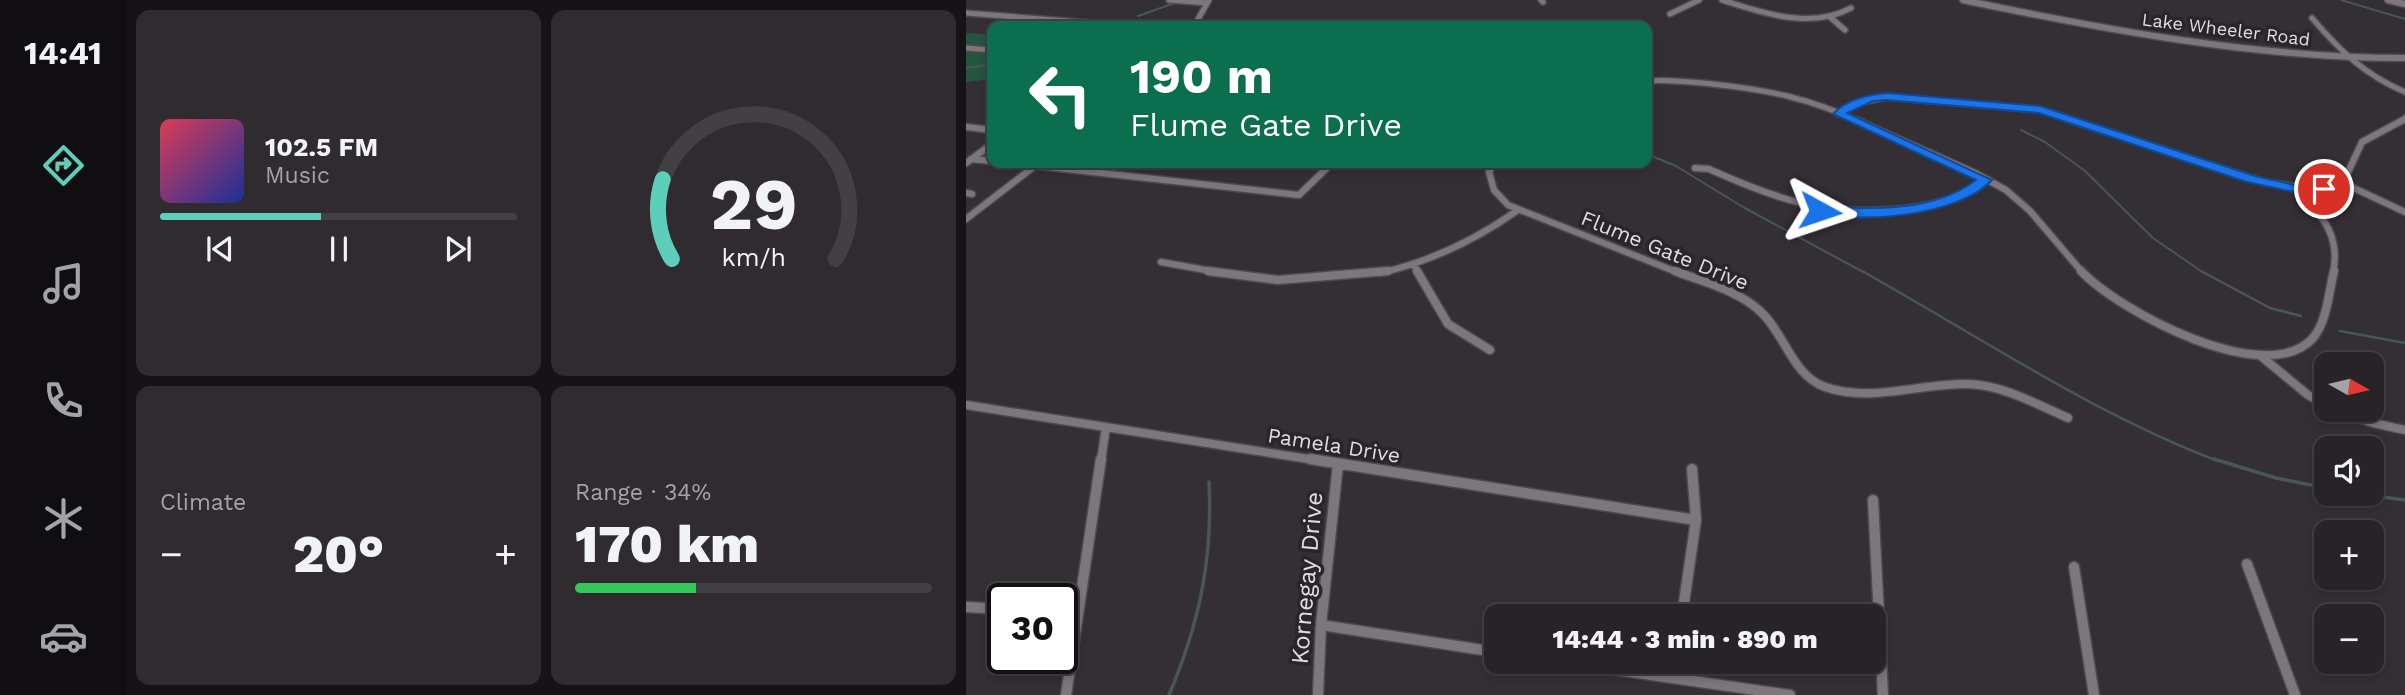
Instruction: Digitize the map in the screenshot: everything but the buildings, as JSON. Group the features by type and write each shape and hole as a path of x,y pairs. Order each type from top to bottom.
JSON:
{"street":[{"path":"1169,0 1208,1 1197,21"},
{"path":"1670,14 1699,0"},
{"path":"1722,0 1786,16 1830,18 1851,8"},
{"name":"Lake Wheeler Road","path":"1964,0 1985,2 2082,24 2215,43 2344,57 2405,58"},
{"path":"2388,0 2405,4"},
{"path":"966,13 1068,21"},
{"path":"1830,18 1845,30"},
{"path":"2312,18 2344,57 2373,79 2405,92"},
{"path":"966,48 987,50"},
{"path":"1652,81 1670,80 1781,93 1839,114 1986,180 2019,200 2079,268 2108,295 2203,342 2242,354 2262,356 2291,351 2304,346 2314,337 2337,256 2333,235 2299,190"},
{"path":"1839,114 1849,106 1871,98 1887,97 2040,110 2251,179 2299,190 2324,189 2343,183 2405,212"},
{"path":"2343,183 2358,146 2370,136 2394,127 2405,118"},
{"path":"966,127 987,129"},
{"path":"968,160 987,148"},
{"path":"968,160 987,161"},
{"path":"966,219 1032,168"},
{"path":"1071,168 1299,195 1327,168"},
{"name":"Flume Gate Drive","path":"1491,168 1489,172 1494,190 1508,205 1741,297 1759,309 1774,327 1792,360 1804,375 1822,386 1850,393 1968,384 2020,396 2068,418"},
{"path":"1695,168 1709,169 1799,206 1840,213 1872,213 1942,205 1962,197 1986,180"},
{"path":"1161,262 1191,269 1278,280 1378,273 1414,265 1497,225 1518,210"},
{"path":"1414,265 1448,324 1490,350"},
{"path":"2262,356 2297,387 2314,398"},
{"name":"Pamela Drive","path":"968,407 1696,520"},
{"path":"2370,422 2405,430"},
{"path":"1078,613 1106,427"},
{"name":"Kornegay Drive","path":"1318,695 1321,625 1338,464"},
{"path":"1684,604 1696,520 1692,469"},
{"path":"1873,500 1883,695"},
{"path":"2247,564 2295,695"},
{"path":"2074,567 2094,695"},
{"path":"966,607 987,608"},
{"path":"1321,625 1484,650"},
{"path":"1066,695 1069,674"},
{"path":"1645,674 1790,695"},
{"path":"1673,678 1674,674"}],"green space":[{"path":"966,33 987,35 987,80 966,82"}],"waterway":[{"path":"2341,0 2405,19"},
{"path":"1138,16 1172,4"},
{"path":"966,68 987,65"},
{"path":"2021,130 2045,142 2085,171 2153,238 2201,271"},
{"path":"1652,156 1676,166 1743,207 1865,273"},
{"path":"1862,271 2081,397 2171,442 2218,461"},
{"path":"2201,271 2270,308 2301,316"},
{"path":"2340,331 2405,343"},
{"path":"2214,459 2276,478 2314,486"},
{"path":"1169,695 1188,643 1202,591 1209,538 1209,482"},
{"path":"2384,497 2405,500"}],"route":[{"path":"1820,211 1872,213 1942,205 1962,197 1986,180 1839,114 1849,106 1871,98 1887,97 1996,104 2040,110 2276,186 2299,190 2324,189"}]}
